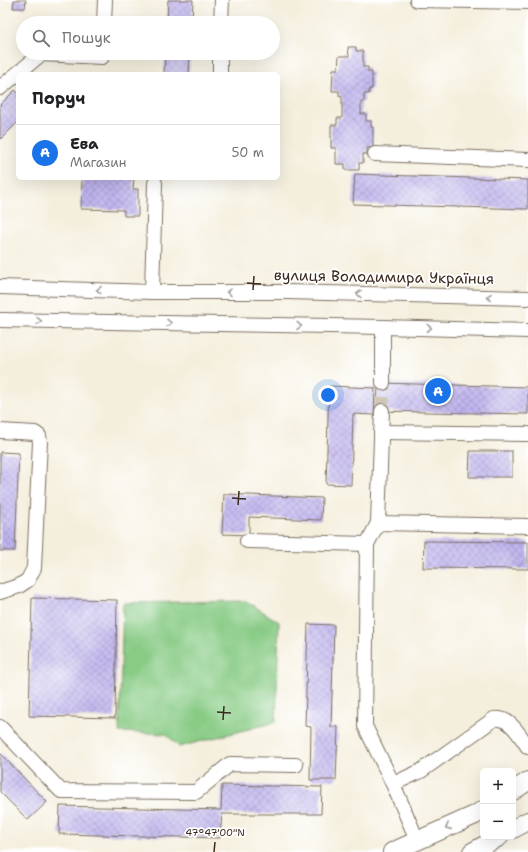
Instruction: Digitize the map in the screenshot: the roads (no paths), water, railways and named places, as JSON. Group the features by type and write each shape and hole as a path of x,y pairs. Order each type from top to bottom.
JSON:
{"main road":[{"path":"516,789 528,781"},
{"path":"392,852 480,812"},
{"path":"516,827 528,821"},
{"path":"472,852 494,840"}],"street":[{"path":"104,16 105,0"},
{"path":"221,16 222,0"},
{"path":"417,0 528,2"},
{"path":"19,72 34,60"},
{"path":"220,60 220,72"},
{"path":"0,88 16,75"},
{"path":"375,154 528,160"},
{"path":"152,292 155,183"},
{"name":"вулиця Володимира Українця","path":"0,287 152,292 294,292 528,298"},
{"path":"0,320 528,331"},
{"path":"383,327 383,383"},
{"path":"382,411 378,523 367,544 365,726 393,784 417,840"},
{"path":"0,431 35,433 39,436 40,442 34,568 28,580 18,586 0,592"},
{"path":"381,432 528,434"},
{"path":"378,523 528,526"},
{"path":"247,541 367,544"},
{"path":"393,784 421,771 494,718 499,718 513,726 528,747"},
{"path":"0,727 61,791 196,792 230,764 296,765"}],"tunnel":[{"path":"382,411 383,383"}],"place":[{"name":"Ева","path":"438,391"}]}
